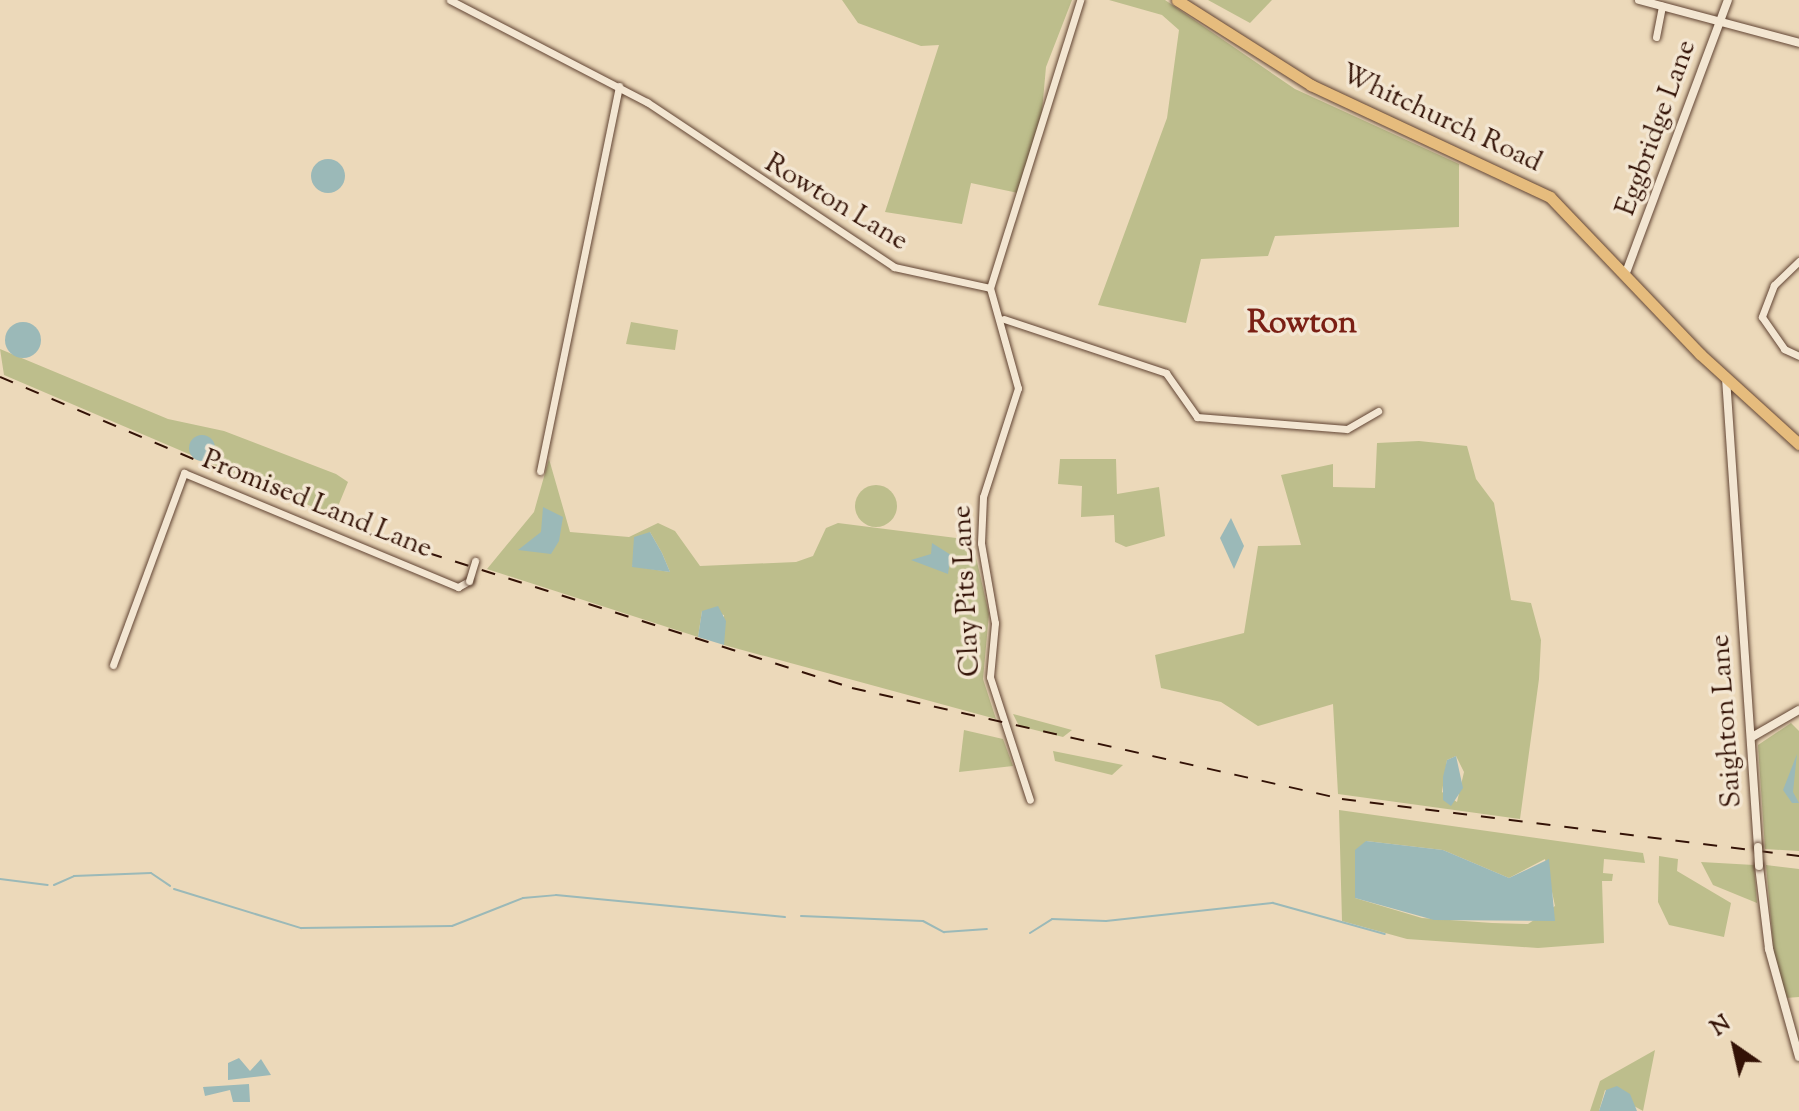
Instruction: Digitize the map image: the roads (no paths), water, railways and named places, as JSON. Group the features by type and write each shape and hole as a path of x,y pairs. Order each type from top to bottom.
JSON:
{"highway":[{"name":"Whitchurch Road","path":"1177,0 1311,85 1530,182 1627,270 1726,378 1799,444"}],"street":[{"name":"Rowton Lane","path":"450,0 619,86 894,267 990,288"},
{"path":"990,288 1080,0"},
{"path":"1639,0 1799,43"},
{"name":"Eggbridge Lane","path":"1627,270 1728,0"},
{"path":"1656,37 1662,6"},
{"path":"540,471 619,86"},
{"path":"1799,261 1768,293 1762,317 1784,349 1799,356"},
{"name":"Clay Pits Lane","path":"990,288 1002,318 1018,388 988,473 981,543 995,623 990,677 1018,747 1030,800"},
{"path":"1002,318 1166,373 1197,417 1347,429 1378,411"},
{"name":"Saighton Lane","path":"1726,378 1759,866 1769,949 1799,1057"},
{"name":"Promised Land Lane","path":"113,665 184,473 458,587 469,581 475,561"},
{"path":"1752,737 1799,710"}],"water":[{"path":"328,159 340,164 345,176 340,188 328,193 316,188 311,176 316,164"},
{"path":"23,322 36,327 41,340 36,353 23,358 10,353 5,340 10,327"},
{"path":"202,435 211,439 215,448 211,457 202,461 193,457 189,448 193,439"},
{"path":"543,507 563,517 559,541 551,554 518,550 541,532"},
{"path":"1231,518 1244,546 1234,569 1220,538"},
{"path":"650,532 670,572 632,567 634,537"},
{"path":"932,543 951,555 948,574 911,560 931,554"},
{"path":"718,606 726,621 724,645 698,637 702,611"},
{"path":"1797,754 1793,792 1799,803 1792,803 1783,790"},
{"path":"1456,756 1463,788 1451,806 1443,800 1443,777 1447,760"},
{"path":"1366,841 1443,850 1509,878 1549,859 1555,921 1434,920 1355,898 1355,850"},
{"path":"239,1058 250,1071 261,1059 271,1075 228,1080 228,1063"},
{"path":"249,1084 250,1102 233,1102 230,1090 205,1096 203,1087"},
{"path":"1617,1086 1630,1094 1637,1111 1599,1111 1606,1090"}],"waterway":[{"path":"54,885 74,876 151,873 170,886"},
{"path":"0,879 48,885"},
{"path":"174,889 301,928 452,926 523,898 556,895 785,917"},
{"path":"1030,933 1052,919 1106,921 1273,903 1385,934"},
{"path":"801,916 923,921 944,932 987,929"}],"railway":[{"path":"0,377 375,536 852,688 1342,799 1799,856"}],"district":[{"name":"Rowton","path":"1302,324"}]}
